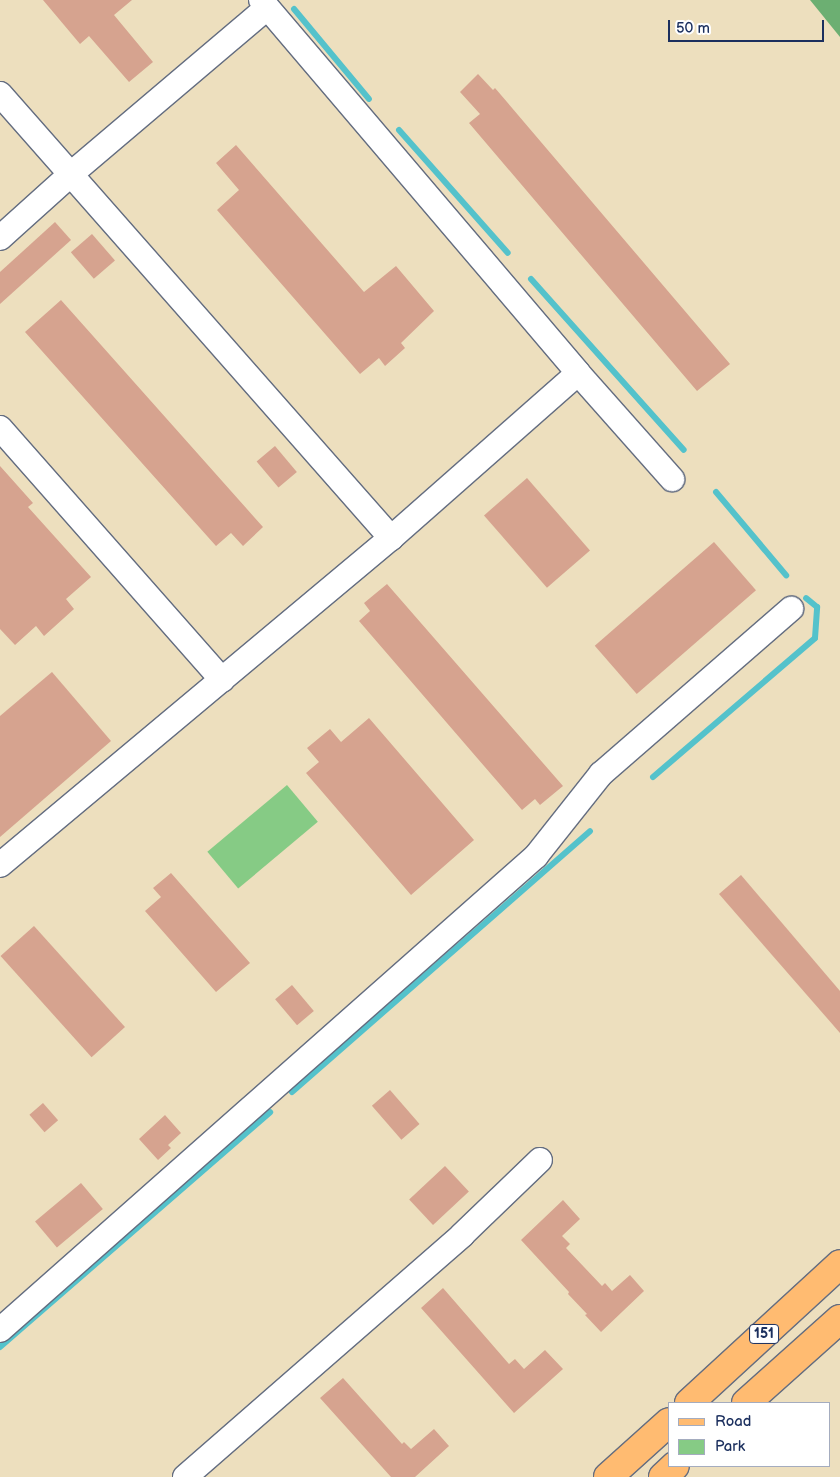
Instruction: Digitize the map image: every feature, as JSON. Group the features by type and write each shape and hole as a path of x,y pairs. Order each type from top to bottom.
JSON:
{"main road":[{"name":"151","path":"690,1402 840,1264"},
{"name":"151","path":"747,1402 840,1319"},
{"path":"608,1477 668,1423"},
{"path":"663,1477 674,1467"}],"street":[{"path":"0,238 264,4 578,373 672,479"},
{"path":"0,94 391,538"},
{"path":"0,865 391,538 578,373"},
{"path":"0,428 222,680"},
{"path":"0,1330 536,856 601,774 790,609"},
{"path":"186,1477 462,1235 540,1160"}],"green space":[{"path":"810,0 840,0 840,37"},
{"path":"287,785 318,822 238,889 207,852"}],"building":[{"path":"43,0 132,0 114,15 153,62 129,82 89,36 80,44"},
{"path":"478,74 493,90 495,88 730,364 697,391 469,123 480,114 460,92"},
{"path":"236,145 364,292 396,266 434,311 401,343 405,348 385,366 379,358 360,374 217,210 239,190 216,163"},
{"path":"55,222 71,240 0,304 0,272"},
{"path":"92,234 115,260 94,279 71,252"},
{"path":"61,300 263,527 243,546 231,533 216,546 25,332"},
{"path":"275,446 297,472 278,487 257,461"},
{"path":"0,466 33,503 28,507 91,577 66,599 74,609 44,636 36,626 15,645 0,629"},
{"path":"527,478 590,550 547,588 484,515"},
{"path":"714,542 756,590 637,694 595,646"},
{"path":"387,584 563,786 540,805 535,799 522,810 359,621 370,611 364,603"},
{"path":"52,672 111,741 0,837 0,716"},
{"path":"369,718 474,840 411,895 306,773 319,762 307,748 330,729 341,742"},
{"path":"171,873 250,963 216,992 145,911 161,897 153,888"},
{"path":"741,875 840,991 840,1033 719,894"},
{"path":"34,926 125,1027 92,1057 1,956"},
{"path":"292,985 314,1011 297,1025 275,999"},
{"path":"390,1090 420,1124 401,1140 372,1106"},
{"path":"43,1103 58,1120 45,1132 29,1115"},
{"path":"165,1115 181,1133 168,1145 171,1148 158,1160 139,1139"},
{"path":"445,1166 469,1192 433,1225 409,1199"},
{"path":"81,1183 103,1209 57,1248 35,1222"},
{"path":"563,1200 580,1219 562,1236 570,1244 566,1248 602,1286 605,1283 612,1291 630,1275 644,1291 601,1332 568,1294 569,1292 521,1240"},
{"path":"443,1288 509,1364 515,1359 524,1369 545,1350 563,1369 514,1413 421,1308"},
{"path":"343,1378 402,1444 404,1442 411,1449 434,1429 449,1446 415,1477 391,1477 320,1398"}],"waterway":[{"path":"294,9 369,99"},
{"path":"399,130 508,253"},
{"path":"531,279 684,450"},
{"path":"716,492 786,575"},
{"path":"653,777 815,638 817,607 806,598"},
{"path":"292,1092 590,831"},
{"path":"0,1347 270,1112"}]}
